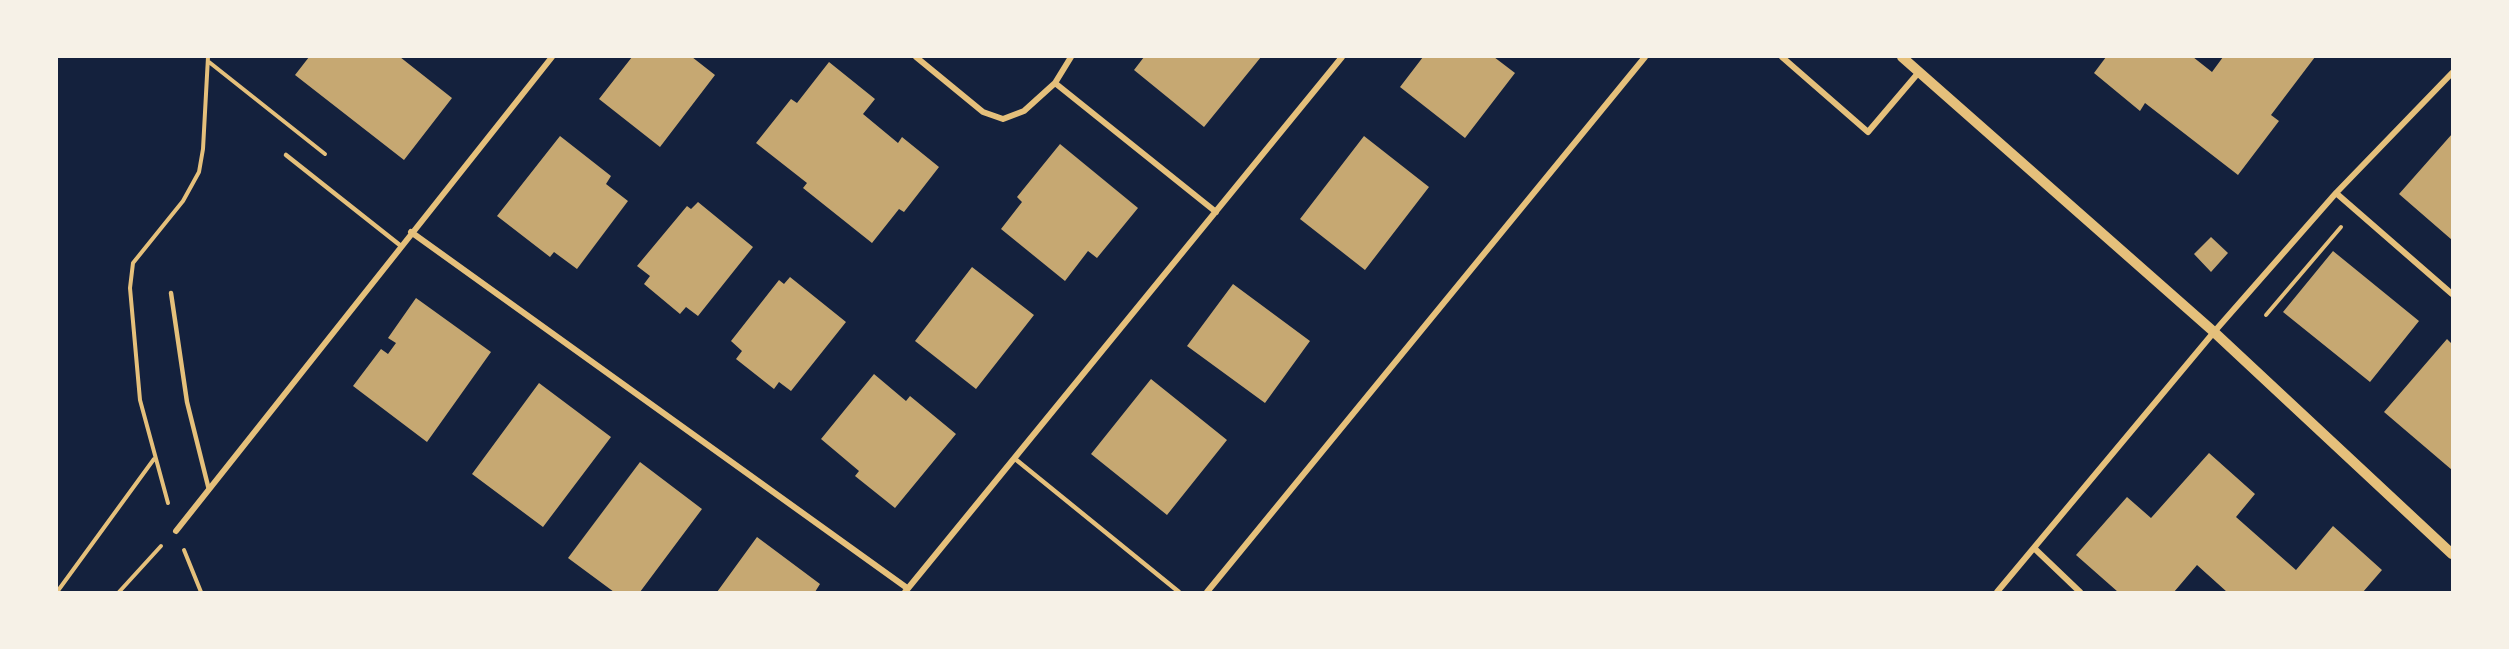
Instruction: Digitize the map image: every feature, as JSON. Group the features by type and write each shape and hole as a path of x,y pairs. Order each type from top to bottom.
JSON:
{"street":[{"path":"176,531 552,57"},
{"path":"916,57 983,112 1003,119 1024,111 1055,83 1071,57"},
{"path":"411,232 906,590 1342,57"},
{"path":"1207,592 1645,57"},
{"path":"1782,57 1868,132 1918,72"},
{"path":"1902,57 2214,332 2452,554"},
{"path":"1996,592 2214,332 2336,193 2452,73"},
{"path":"1055,83 1216,212"},
{"path":"2336,193 2452,294"},
{"path":"2034,548 2080,592"}],"lane":[{"path":"286,155 401,246"},
{"path":"171,293 187,402 209,490"},
{"path":"1014,458 1179,592"}],"path":[{"path":"2266,315 2341,227 2349,234"},
{"path":"57,592 154,459"},
{"path":"119,592 142,564 176,531"}],"building":[{"path":"309,57 400,57 452,98 404,160 295,75"},
{"path":"632,57 692,57 715,75 660,147 599,99"},
{"path":"1144,57 1261,57 1204,127 1134,70"},
{"path":"1423,57 1494,57 1515,73 1465,138 1400,87"},
{"path":"2106,57 2193,57 2212,72 2223,57 2315,57 2271,115 2279,121 2238,175 2145,103 2140,111 2094,73"},
{"path":"829,62 875,99 863,114 898,143 902,137 939,167 904,212 899,209 872,243 803,188 807,183 756,143 791,99 797,103"},
{"path":"2452,134 2452,240 2399,194"},
{"path":"560,136 611,176 606,184 628,201 577,269 554,252 550,257 497,216"},
{"path":"1364,136 1429,187 1365,270 1300,219"},
{"path":"1060,144 1138,208 1097,258 1088,251 1065,281 1001,229 1022,202 1017,197"},
{"path":"698,202 753,247 698,316 686,307 680,314 644,284 650,276 637,266 687,206 691,209"},
{"path":"2211,237 2228,253 2211,272 2194,254"},
{"path":"2333,251 2419,321 2370,382 2283,312"},
{"path":"972,267 1034,315 976,389 915,341"},
{"path":"790,277 846,322 791,391 779,382 774,389 736,359 742,351 731,341 779,280 784,284"},
{"path":"1233,284 1310,341 1265,403 1187,346"},
{"path":"416,298 491,352 427,442 353,386 381,349 388,354 396,343 388,338"},
{"path":"2447,339 2452,344 2452,470 2384,412"},
{"path":"874,374 906,401 910,396 956,434 895,508 855,476 859,471 821,439"},
{"path":"1151,379 1227,440 1167,515 1091,454"},
{"path":"539,383 611,437 543,527 472,474"},
{"path":"2209,453 2255,494 2236,517 2296,570 2333,526 2382,570 2363,592 2227,592 2197,565 2174,592 2118,592 2076,555 2127,497 2151,518"},
{"path":"640,462 702,509 640,592 614,592 568,558"},
{"path":"757,537 820,584 815,592 717,592"}]}
